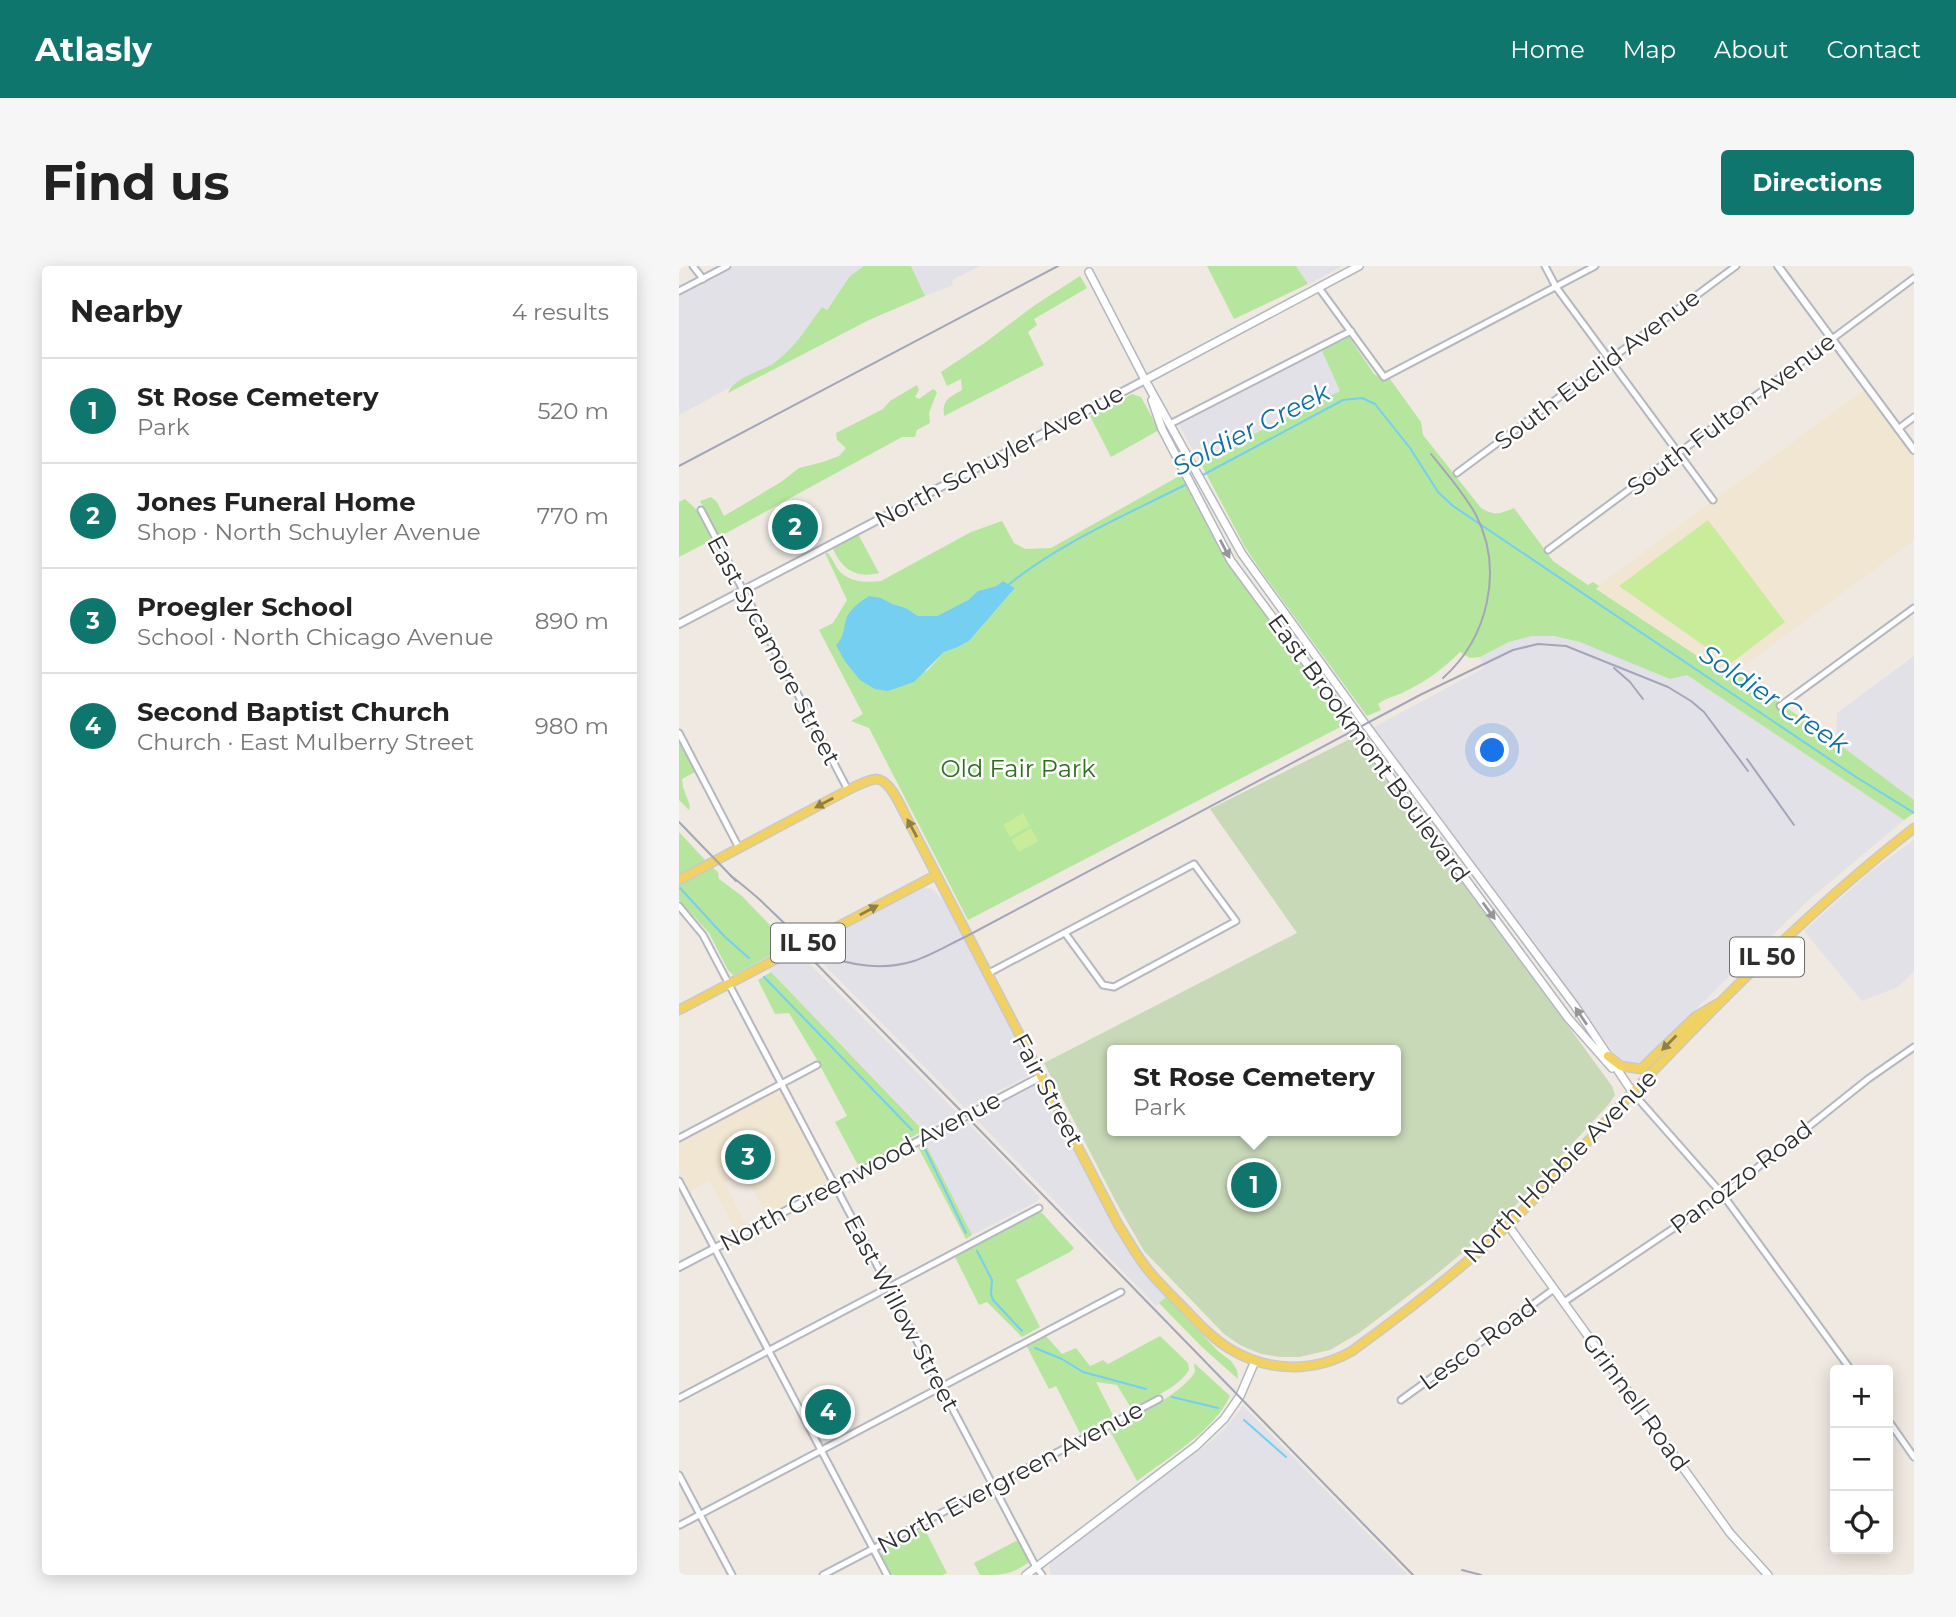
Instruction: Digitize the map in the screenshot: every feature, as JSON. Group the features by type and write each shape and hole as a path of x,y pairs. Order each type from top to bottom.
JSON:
{"main road":[{"name":"North Schuyler Avenue","path":"1145,380 1359,266"},
{"name":"East Brookmont Boulevard","path":"1089,272 1145,380 1242,554 1574,1006 1633,1093"},
{"name":"East Brookmont Boulevard","path":"1145,380 1162,429 1231,561 1568,1018 1633,1093"},
{"name":"Fair Street","path":"848,790 879,779 891,788 1119,1226 1148,1270 1202,1327 1229,1348 1255,1361"},
{"name":"IL 50","path":"679,880 848,790"},
{"name":"North Hobbie Avenue","path":"1255,1361 1305,1367 1341,1357 1454,1272 1508,1225 1776,947 1849,881 1912,830"},
{"name":"IL 50","path":"679,1010 936,875"},
{"path":"1608,1056 1621,1066 1641,1069 1695,1017 1723,1002"},
{"name":"Grinnell Road","path":"1508,1225 1730,1533 1768,1575"},
{"path":"1026,1575 1196,1446 1224,1419 1240,1396 1255,1361"}],"street":[{"path":"694,266 703,279"},
{"path":"679,291 727,266"},
{"path":"1545,266 1556,286 1609,360 1713,500"},
{"path":"1319,288 1384,377 1595,266"},
{"name":"South Euclid Avenue","path":"1457,473 1736,266"},
{"path":"1779,266 1914,450"},
{"name":"South Fulton Avenue","path":"1548,550 1914,278"},
{"path":"1170,424 1351,331"},
{"name":"North Schuyler Avenue","path":"679,624 1145,380"},
{"path":"1898,429 1914,417"},
{"name":"East Sycamore Street","path":"701,510 848,790"},
{"path":"1780,706 1914,608"},
{"path":"679,733 739,848"},
{"path":"987,974 1194,864 1236,921 1114,987 1103,985 1065,933"},
{"name":"East Willow Street","path":"679,906 703,935 1042,1575"},
{"name":"Panozzo Road","path":"1564,1302 1723,1195 1868,1079 1914,1047"},
{"path":"679,1138 817,1065"},
{"name":"North Greenwood Avenue","path":"679,1267 1042,1076"},
{"name":"East Brookmont Boulevard","path":"1633,1093 1723,1195 1847,1365"},
{"path":"679,1181 887,1575"},
{"path":"679,1398 1039,1208"},
{"name":"Lesco Road","path":"1401,1399 1554,1289"},
{"path":"680,1525 1121,1292"},
{"name":"North Evergreen Avenue","path":"823,1575 1159,1399"},
{"path":"1893,1427 1914,1457"},
{"path":"679,1475 731,1575"}],"shaded area":[{"path":"734,266 864,266 850,276 826,310 822,307 800,339 784,356 679,415 679,295"},
{"path":"911,266 980,266 952,280 953,285 925,296"},
{"path":"1296,266 1343,266 1308,284"},
{"path":"1322,351 1340,391 1210,456 1202,466 1179,425"},
{"path":"1864,390 1914,457 1914,540 1729,677 1595,588"},
{"path":"1532,636 1554,636 1580,642 1687,675 1904,820 1810,899 1639,1065 1627,1064 1618,1059 1374,727 1484,668 1480,657 1509,642"},
{"path":"1914,656 1914,800 1836,742 1837,713"},
{"path":"1914,840 1914,971 1898,987 1862,1001 1804,931 1870,872"},
{"path":"921,887 933,889 947,905 1031,1068 1028,1076 965,1108 807,947"},
{"path":"798,952 957,1113 924,1130 767,968"},
{"path":"1035,1086 1044,1091 1133,1258 1166,1297 1156,1306 974,1117"},
{"path":"780,1089 829,1180 766,1215 743,1172 724,1182 746,1225 736,1231 710,1181 690,1191 679,1171 679,1142"},
{"path":"966,1121 1040,1198 972,1235 925,1143"},
{"path":"1243,1406 1408,1575 1051,1575 1049,1566 1052,1561 1213,1440"}],"green space":[{"path":"864,266 911,266 925,296 869,320 728,393 736,383 774,363 788,351 822,307 827,310 850,276"},
{"path":"1207,266 1296,266 1308,284 1234,319"},
{"path":"1080,276 1087,288 1034,319 1037,325 1028,332 1044,365 944,416 945,402 962,390 961,379 947,386 941,372"},
{"path":"1349,337 1374,374 1384,380 1390,379 1421,422 1423,435 1481,508 1497,513 1514,508 1553,561 1588,585 1593,582 1599,586 1596,589 1729,677 1735,672 1836,742 1914,800 1914,813 1904,820 1687,675 1670,679 1580,642 1554,636 1532,636 1509,642 1480,657 1470,658 1460,652 1426,679 1378,704 1381,710 1367,716 1245,547 1202,466 1210,456 1340,391 1322,351"},
{"path":"917,385 919,390 915,397 919,399 933,389 937,392 929,413 930,423 917,430 915,437 902,437 719,537 700,501 711,497 717,502 724,516 799,468 839,456 846,448 837,440 836,433 883,409 890,401"},
{"path":"1132,394 1141,397 1159,430 1111,457 1090,416"},
{"name":"Old Fair Park","path":"1181,475 1227,559 1346,724 968,920 869,728 851,721 863,714 819,630 833,623 847,600 825,553 828,553 841,573 869,582 881,581 971,532 1002,521 1014,543 1025,549 1051,548","holes":["1003,581 1015,588 969,641 944,652 928,670 888,691 844,660 837,645 843,638 848,616 881,598 918,616 937,616 968,600 978,591"]},
{"path":"685,499 697,510 712,540 679,557 679,502"},
{"path":"1708,520 1785,622 1730,664 1619,586"},
{"path":"858,534 879,573 863,575 851,571 845,567 833,549"},
{"path":"1356,736 1612,1086 1615,1095 1514,1207 1433,1277 1359,1333 1330,1350 1299,1357 1280,1357 1261,1354 1224,1334 1144,1251 1044,1063 1297,933 1210,809"},
{"path":"679,742 695,772 682,779 689,810 679,800"},
{"path":"1023,813 1030,826 1010,837 1003,825"},
{"path":"1031,828 1038,841 1019,852 1011,840"},
{"path":"679,832 706,861 679,875"},
{"path":"712,867 718,872 719,879 742,896 789,945 733,975 709,933 679,900 679,885"},
{"path":"771,972 924,1130 859,1167 835,1122 847,1116 816,1058 789,1013 775,1014 758,980"},
{"path":"925,1143 972,1235 966,1239 918,1147"},
{"path":"1037,1212 1042,1213 1074,1248 1016,1280 1040,1327 1022,1337 987,1302 979,1305 954,1255"},
{"path":"1166,1297 1231,1361 1237,1370 1238,1379 1159,1303"},
{"path":"1045,1335 1062,1354 1076,1348 1090,1366 1103,1360 1108,1364 1160,1336 1188,1363 1189,1370 1171,1388 1131,1408 1117,1385 1096,1382 1114,1417 1081,1435 1056,1386 1049,1389 1026,1345"},
{"path":"1194,1363 1230,1396 1223,1409 1201,1432 1137,1481 1109,1429 1156,1405 1179,1389 1195,1372"},
{"path":"924,1528 947,1573 892,1575 881,1555 882,1550"},
{"path":"1018,1540 1028,1563 1005,1574 980,1575 974,1563"}],"water":[{"path":"1003,581 1015,588 969,641 944,652 914,682 888,691 875,689 860,680 836,645 849,614 869,596 906,608 918,616 937,616 968,600 978,591"}],"waterway":[{"name":"Soldier Creek","path":"1201,476 1343,400 1362,398 1375,404 1410,448 1438,492 1453,506 1856,777 1914,813"},
{"name":"Soldier Creek","path":"1007,586 1070,543 1187,484"},
{"path":"680,888 725,937 749,958"},
{"path":"764,977 912,1130"},
{"path":"925,1149 966,1233"},
{"path":"977,1251 992,1280 993,1300 1022,1331"},
{"path":"1035,1348 1062,1359 1083,1372 1146,1389"},
{"path":"1172,1397 1218,1408"},
{"path":"1244,1420 1286,1457"}],"railway":[{"path":"679,466 1058,266"},
{"path":"1431,454 1476,515 1489,558 1490,580 1481,623 1458,662 1443,678"},
{"path":"730,875 798,936 825,954 846,962 869,966 892,966 914,961 967,936 1420,695 1513,650 1538,644 1566,646 1668,687 1704,712 1748,771"},
{"path":"1614,668 1630,682 1643,699"},
{"path":"1747,759 1794,825"},
{"path":"679,822 736,881"},
{"path":"797,944 1413,1575"},
{"path":"1462,1570 1481,1575"}],"place":[{"name":"Jones Funeral Home","path":"795,527"},
{"name":"Proegler School","path":"748,1157"},
{"name":"St Rose Cemetery","path":"1254,1185"},
{"name":"Second Baptist Church","path":"828,1412"}]}
